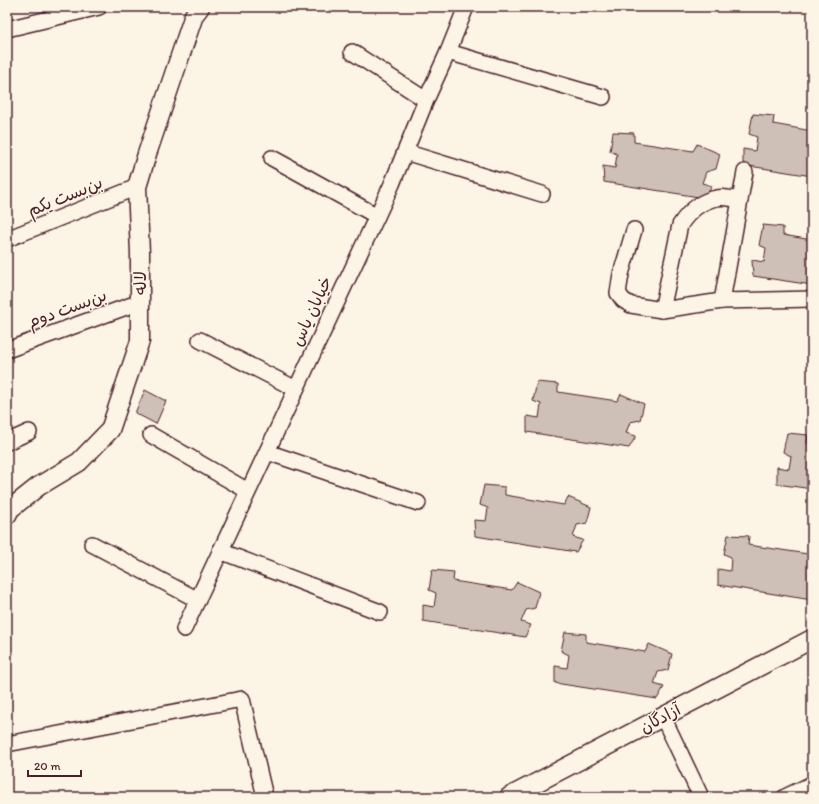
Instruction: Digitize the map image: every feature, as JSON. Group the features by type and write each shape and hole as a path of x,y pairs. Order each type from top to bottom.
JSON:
{"street":[{"path":"7,29 99,7"},
{"name":"لاله","path":"7,516 10,509 39,486 79,462 110,430 140,341 140,253 137,187 194,15 200,7"},
{"name":"خیابان یاس","path":"184,629 377,216 466,7"},
{"path":"352,52 426,100"},
{"path":"448,52 603,97"},
{"path":"405,152 542,194"},
{"path":"272,158 377,216"},
{"path":"722,301 745,172"},
{"name":"بن‌بست یکم","path":"7,239 137,187"},
{"path":"662,310 680,225 688,213 697,206 718,197 740,200"},
{"path":"634,230 621,274 618,293 622,300 631,305 662,310 722,301 812,299"},
{"name":"بن‌بست دوم","path":"7,350 140,302"},
{"path":"200,340 296,389"},
{"path":"7,442 29,432"},
{"path":"151,435 248,491"},
{"path":"267,452 418,503"},
{"path":"92,544 198,600"},
{"path":"220,551 380,612"},
{"name":"آزادگان","path":"509,797 812,639"},
{"path":"7,744 242,699 265,797"},
{"path":"663,717 701,797"},
{"path":"785,797 812,784"}],"building":[{"path":"753,114 774,116 773,124 812,131 812,176 743,165 743,149 755,151 757,137 749,134"},
{"path":"613,132 634,133 634,142 693,151 697,144 720,154 716,169 706,172 702,183 712,186 705,198 604,182 603,166 615,168 617,154 610,151"},
{"path":"763,225 783,227 783,235 812,240 812,285 753,276 752,260 764,262 766,248 759,245"},
{"path":"537,382 558,384 558,392 617,401 621,394 644,404 640,420 630,422 626,433 636,436 629,448 527,432 527,416 539,418 541,404 533,401"},
{"path":"145,390 166,401 156,424 135,413"},
{"path":"787,433 808,435 807,443 812,444 812,489 777,484 777,467 789,469 791,456 783,452"},
{"path":"484,485 505,487 505,495 564,505 568,497 591,507 587,523 577,525 573,537 583,540 576,552 475,536 474,520 486,521 488,508 480,505"},
{"path":"728,535 749,536 748,545 808,554 812,547 812,600 718,585 718,569 730,571 731,557 724,554"},
{"path":"432,570 454,572 453,581 512,590 517,582 539,592 535,608 526,610 521,622 531,625 525,637 423,621 423,605 434,607 436,593 429,590"},
{"path":"565,632 586,634 586,642 645,652 649,644 672,654 668,670 658,672 654,684 664,687 657,699 555,683 555,666 567,668 569,655 561,651"}]}
